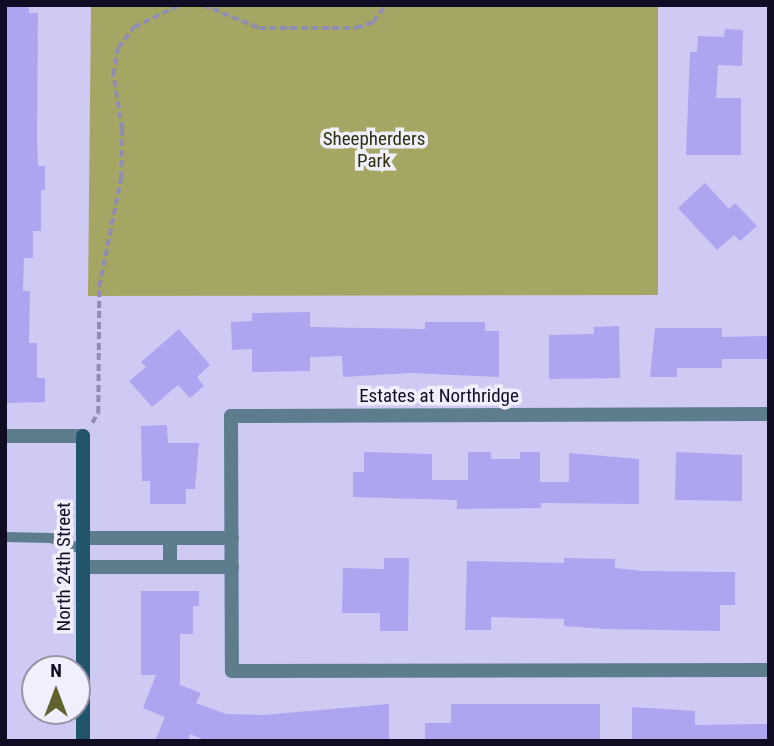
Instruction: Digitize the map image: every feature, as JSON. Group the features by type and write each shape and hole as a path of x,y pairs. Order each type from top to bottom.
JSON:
{"street":[{"name":"Estates at Northridge","path":"769,414 231,416 232,671 769,670"},
{"path":"5,436 83,436"},
{"name":"North 24th Street","path":"83,436 83,741"},
{"path":"84,544 170,538 232,538"},
{"path":"170,538 170,567"},
{"path":"84,567 232,567"}],"lane":[{"path":"5,537 51,538 84,544"}],"path":[{"path":"83,436 97,413 99,287 121,178 122,129 113,75 118,48 134,27 180,5"},
{"path":"203,5 259,28 342,28 373,22 386,5"}],"green space":[{"name":"Sheepherders Park","path":"91,5 658,5 658,295 88,296"}],"building":[{"path":"5,5 29,5 29,13 38,13 38,166 45,166 45,190 41,190 41,231 33,231 33,258 24,258 23,291 30,291 29,343 37,343 37,378 45,378 45,402 5,403"},
{"path":"725,29 743,30 742,66 718,65 716,98 741,98 741,155 686,155 690,52 697,52 698,36 724,37"},
{"path":"705,183 729,209 735,203 757,226 740,241 734,235 717,250 678,208"},
{"path":"310,312 310,327 425,329 425,322 485,322 485,331 499,331 499,377 410,373 343,377 342,356 310,357 310,371 252,372 252,349 232,350 231,322 252,321 252,313"},
{"path":"619,326 620,378 549,379 549,335 594,334 594,327"},
{"path":"655,328 722,328 722,337 769,336 769,359 722,359 722,368 677,368 677,377 650,377"},
{"path":"179,329 210,365 197,377 204,386 190,398 178,385 152,407 129,381 146,367 141,362"},
{"path":"167,425 168,443 199,443 195,489 186,489 186,504 150,504 150,481 142,481 141,426"},
{"path":"364,452 432,454 432,480 468,480 468,452 491,452 491,459 520,459 520,452 540,452 540,482 569,482 569,453 639,459 639,504 541,503 541,508 457,509 457,500 353,497 353,472 364,472"},
{"path":"676,452 742,455 742,501 675,500"},
{"path":"384,558 409,558 408,631 380,631 380,613 342,613 343,568 384,569"},
{"path":"564,558 615,559 615,568 643,571 735,572 735,605 720,605 720,631 605,629 564,626 564,619 491,617 491,630 465,630 467,561 564,563"},
{"path":"141,591 199,591 199,606 193,606 193,634 180,634 180,685 201,693 196,703 226,714 263,715 389,704 389,741 207,741 190,734 188,741 155,741 165,717 143,708 156,675 141,675"},
{"path":"451,704 600,704 600,741 425,741 425,723 451,723"},
{"path":"632,707 695,711 695,725 769,724 769,741 632,741"}]}
